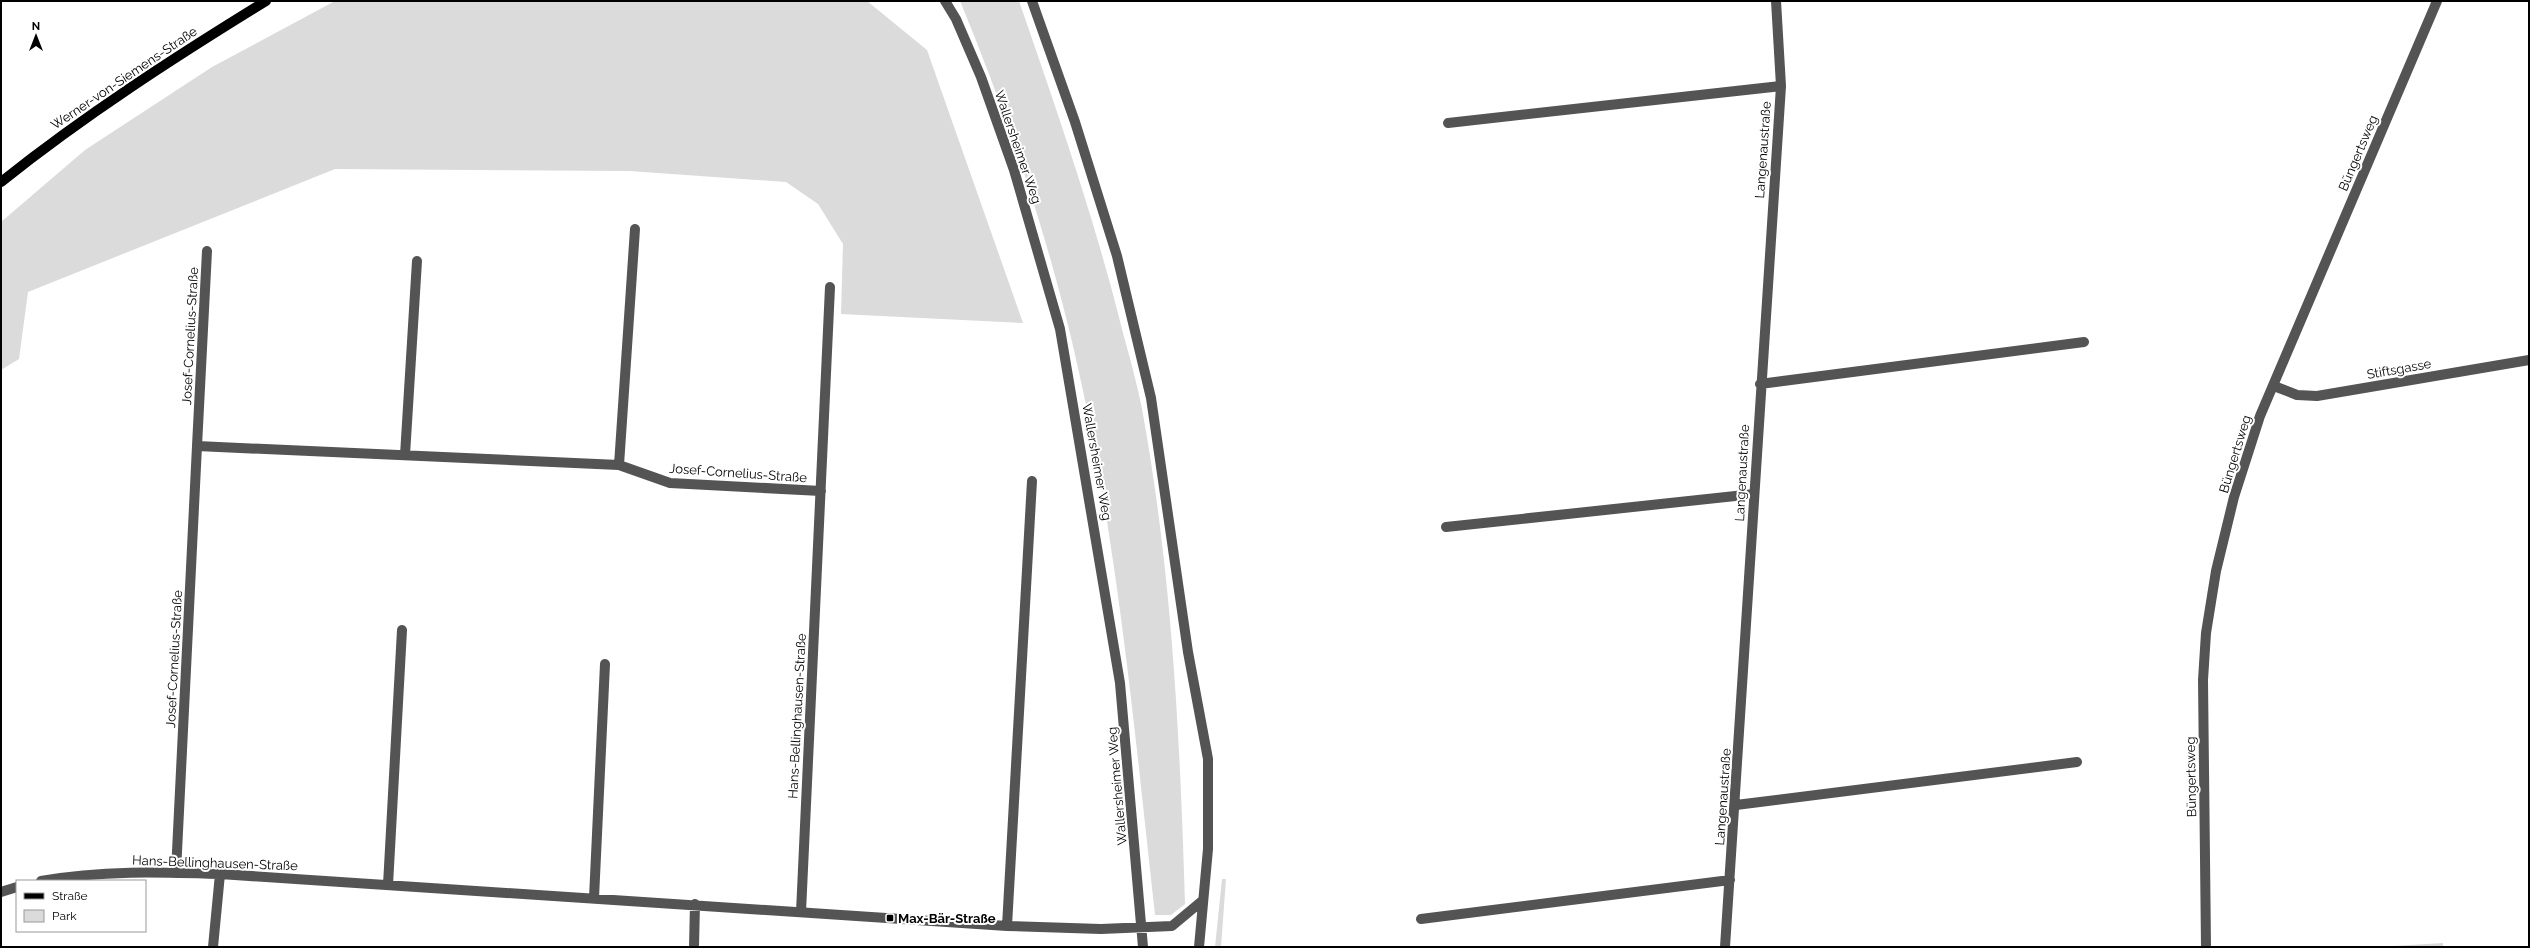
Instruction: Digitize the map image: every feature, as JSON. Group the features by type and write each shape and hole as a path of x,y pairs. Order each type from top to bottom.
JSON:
{"main road":[{"name":"Werner-von-Siemens-Straße","path":"1,182 39,152 167,62 266,1"}],"street":[{"name":"Wallersheimer Weg","path":"945,1 956,19 980,77 1014,170 1060,329 1120,683 1143,947"},
{"path":"1032,1 1075,122 1117,256 1151,398 1188,652 1208,759 1208,849 1199,947"},
{"name":"Langenaustraße","path":"1725,947 1736,805 1760,384 1781,86 1776,1"},
{"name":"Büngertsweg","path":"2206,947 2203,680 2206,633 2216,571 2234,497 2260,416 2437,1"},
{"path":"1448,123 1781,86"},
{"path":"619,465 635,229"},
{"name":"Josef-Cornelius-Straße","path":"176,872 207,251"},
{"path":"406,455 417,261"},
{"name":"Josef-Cornelius-Straße","path":"197,446 619,465 670,483 822,492 830,287"},
{"path":"1760,384 2084,342"},
{"name":"Stiftsgasse","path":"2274,386 2297,395 2317,396 2529,360"},
{"path":"1007,926 1032,481"},
{"name":"Hans-Bellinghausen-Straße","path":"801,912 822,492"},
{"path":"1446,527 1754,494"},
{"path":"388,885 402,630"},
{"path":"594,898 605,664"},
{"path":"1736,805 2077,762"},
{"name":"Hans-Bellinghausen-Straße","path":"47,880 74,875 176,872 220,874 695,904 1007,926 1101,929 1172,926 1202,902"},
{"path":"213,947 220,874"},
{"path":"1421,919 1730,880"},
{"path":"1,892 16,887"},
{"path":"694,947 695,904"}],"green space":[{"path":"335,1 867,1 927,50 1023,323 841,314 843,244 818,204 786,182 629,171 335,169 28,292 19,359 1,370 1,222 85,150 212,67"},
{"path":"960,1 1019,1 1088,207 1138,390 1161,532 1173,655 1177,717 1185,904 1171,915 1155,915 1123,631 1113,561 1102,490 1074,350 1051,261 1024,173 994,86"},
{"path":"1222,879 1226,879 1221,947 1215,947"},
{"path":"2443,943 2443,947 2377,947"}],"place":[{"name":"Max-Bär-Straße","path":"890,918"}]}
